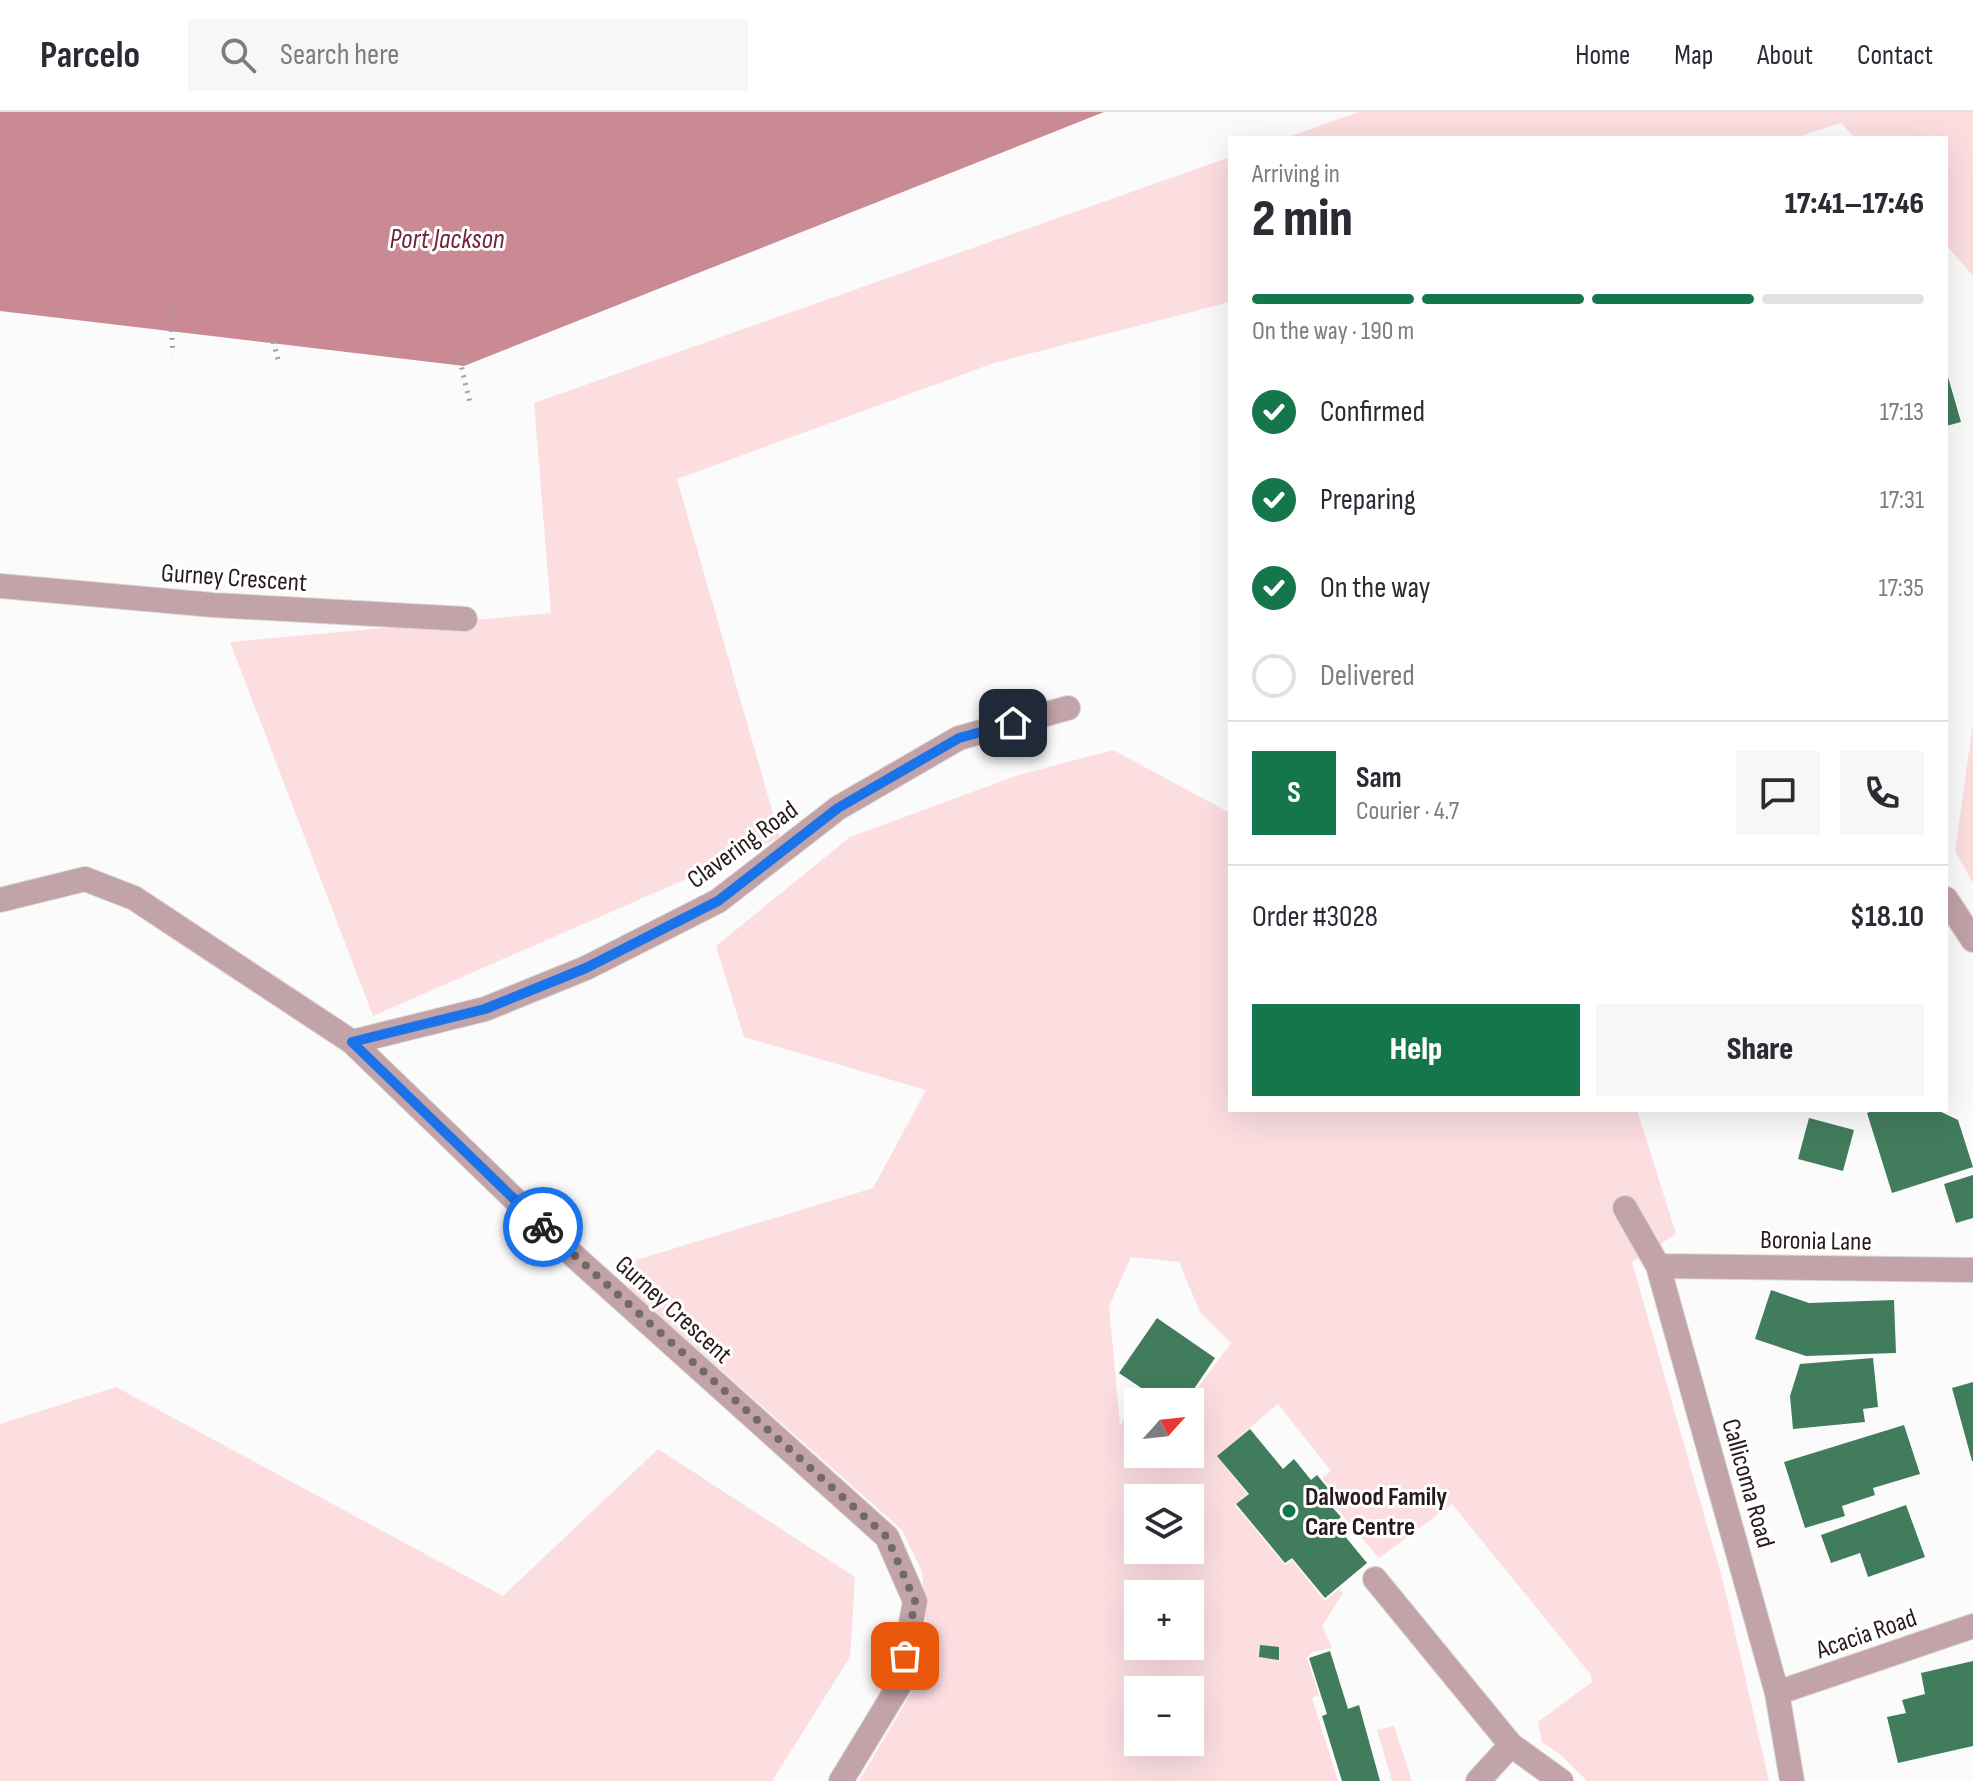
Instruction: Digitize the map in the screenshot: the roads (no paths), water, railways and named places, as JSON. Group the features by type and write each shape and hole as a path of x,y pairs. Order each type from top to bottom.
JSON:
{"street":[{"name":"Gurney Crescent","path":"0,586 213,605 465,619"},
{"name":"Clavering Road","path":"352,1042 485,1009 586,968 718,901 838,808 959,738 1068,708"},
{"name":"Gurney Crescent","path":"0,900 85,879 134,898 352,1042 564,1247 887,1537 915,1601 900,1684 841,1781"},
{"path":"1948,902 1973,940"},
{"name":"Callicoma Road","path":"1625,1208 1658,1266 1777,1693 1792,1781"},
{"name":"Boronia Lane","path":"1658,1266 1973,1270"},
{"path":"1375,1579 1507,1741 1561,1781"},
{"name":"Acacia Road","path":"1777,1693 1973,1626"},
{"path":"1478,1781 1507,1741"}],"water":[{"name":"Port Jackson","path":"0,112 1104,112 464,366 0,311"}],"place":[{"name":"Dalwood Family Care Centre","path":"1289,1511"}]}
